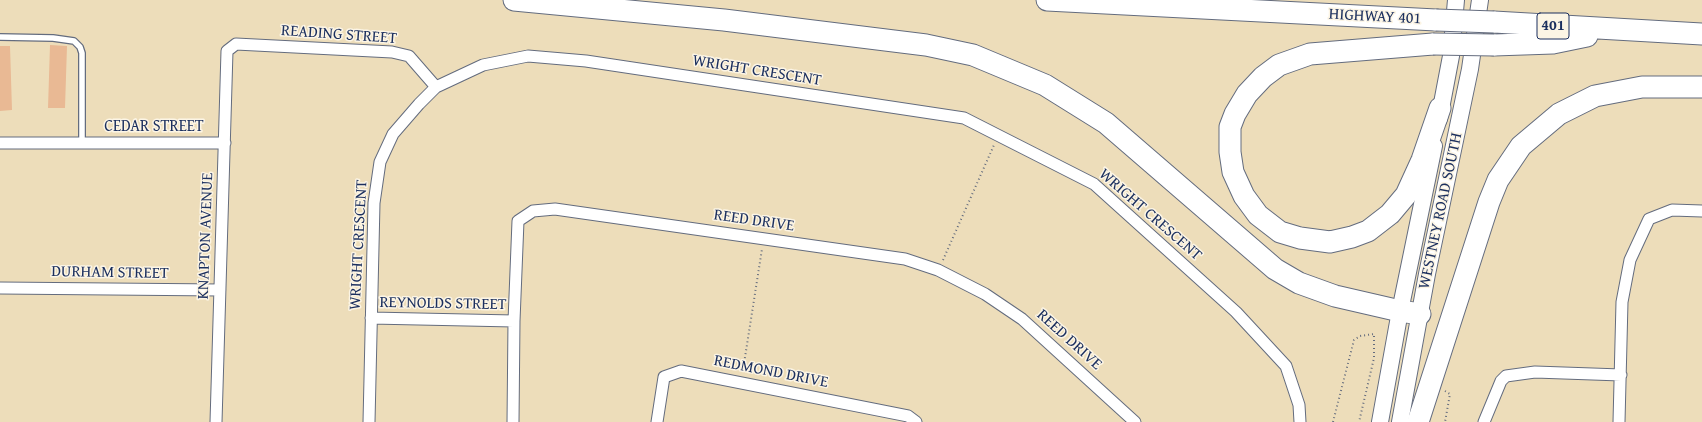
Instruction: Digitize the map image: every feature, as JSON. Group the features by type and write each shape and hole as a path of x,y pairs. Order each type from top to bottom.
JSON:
{"highway":[{"path":"514,0 724,20 918,44 973,55 1045,85 1106,123 1275,269 1299,283 1335,296 1410,313"},
{"name":"HIGHWAY 401","path":"1047,0 1494,22 1702,34"},
{"path":"1440,108 1422,160 1406,195 1390,214 1368,231 1352,237 1330,242 1300,238 1280,232 1258,215 1244,196 1233,172 1230,152 1230,127 1235,114 1247,94 1263,77 1279,65 1310,54 1432,44 1494,45 1553,43 1613,30"},
{"path":"1418,422 1489,202 1498,180 1521,146 1559,114 1595,96 1642,87 1702,87"}],"main road":[{"name":"WESTNEY ROAD SOUTH","path":"1400,422 1410,313 1428,181 1440,108 1451,56 1456,0"},
{"name":"WESTNEY ROAD SOUTH","path":"1380,422 1410,313 1470,69 1480,0"}],"street":[{"name":"READING STREET","path":"227,51 236,44 392,52 409,56 436,87"},
{"name":"KNAPTON AVENUE","path":"216,422 227,51"},
{"name":"WRIGHT CRESCENT","path":"369,422 374,203 380,162 393,134 436,87 483,65 528,56 586,61 964,118 1094,184 1236,312 1286,366 1299,405 1300,422"},
{"name":"CEDAR STREET","path":"0,143 225,143"},
{"name":"REED DRIVE","path":"513,422 514,321 518,221 533,211 555,209 905,260 938,270 985,294 1022,319 1135,422"},
{"path":"1619,422 1622,302 1630,260 1649,219 1672,210 1702,211"},
{"name":"DURHAM STREET","path":"0,288 220,290"},
{"name":"REYNOLDS STREET","path":"371,318 514,321"},
{"name":"REDMOND DRIVE","path":"657,422 664,377 681,371 900,414 908,416 916,422"},
{"path":"1484,422 1501,381 1506,376 1535,372 1621,375"}],"lane":[{"name":"CEDAR STREET","path":"0,37 53,38 74,41 80,47 82,53 82,143"}],"path":[{"path":"938,270 992,150 997,135"},
{"path":"742,370 764,239"},
{"path":"1333,422 1354,340 1360,336 1374,334 1374,358 1360,422"},
{"path":"1440,390 1450,394 1445,422"}],"building":[{"path":"50,45 67,46 65,108 48,108"},
{"path":"0,46 10,46 12,110 0,111"}]}
